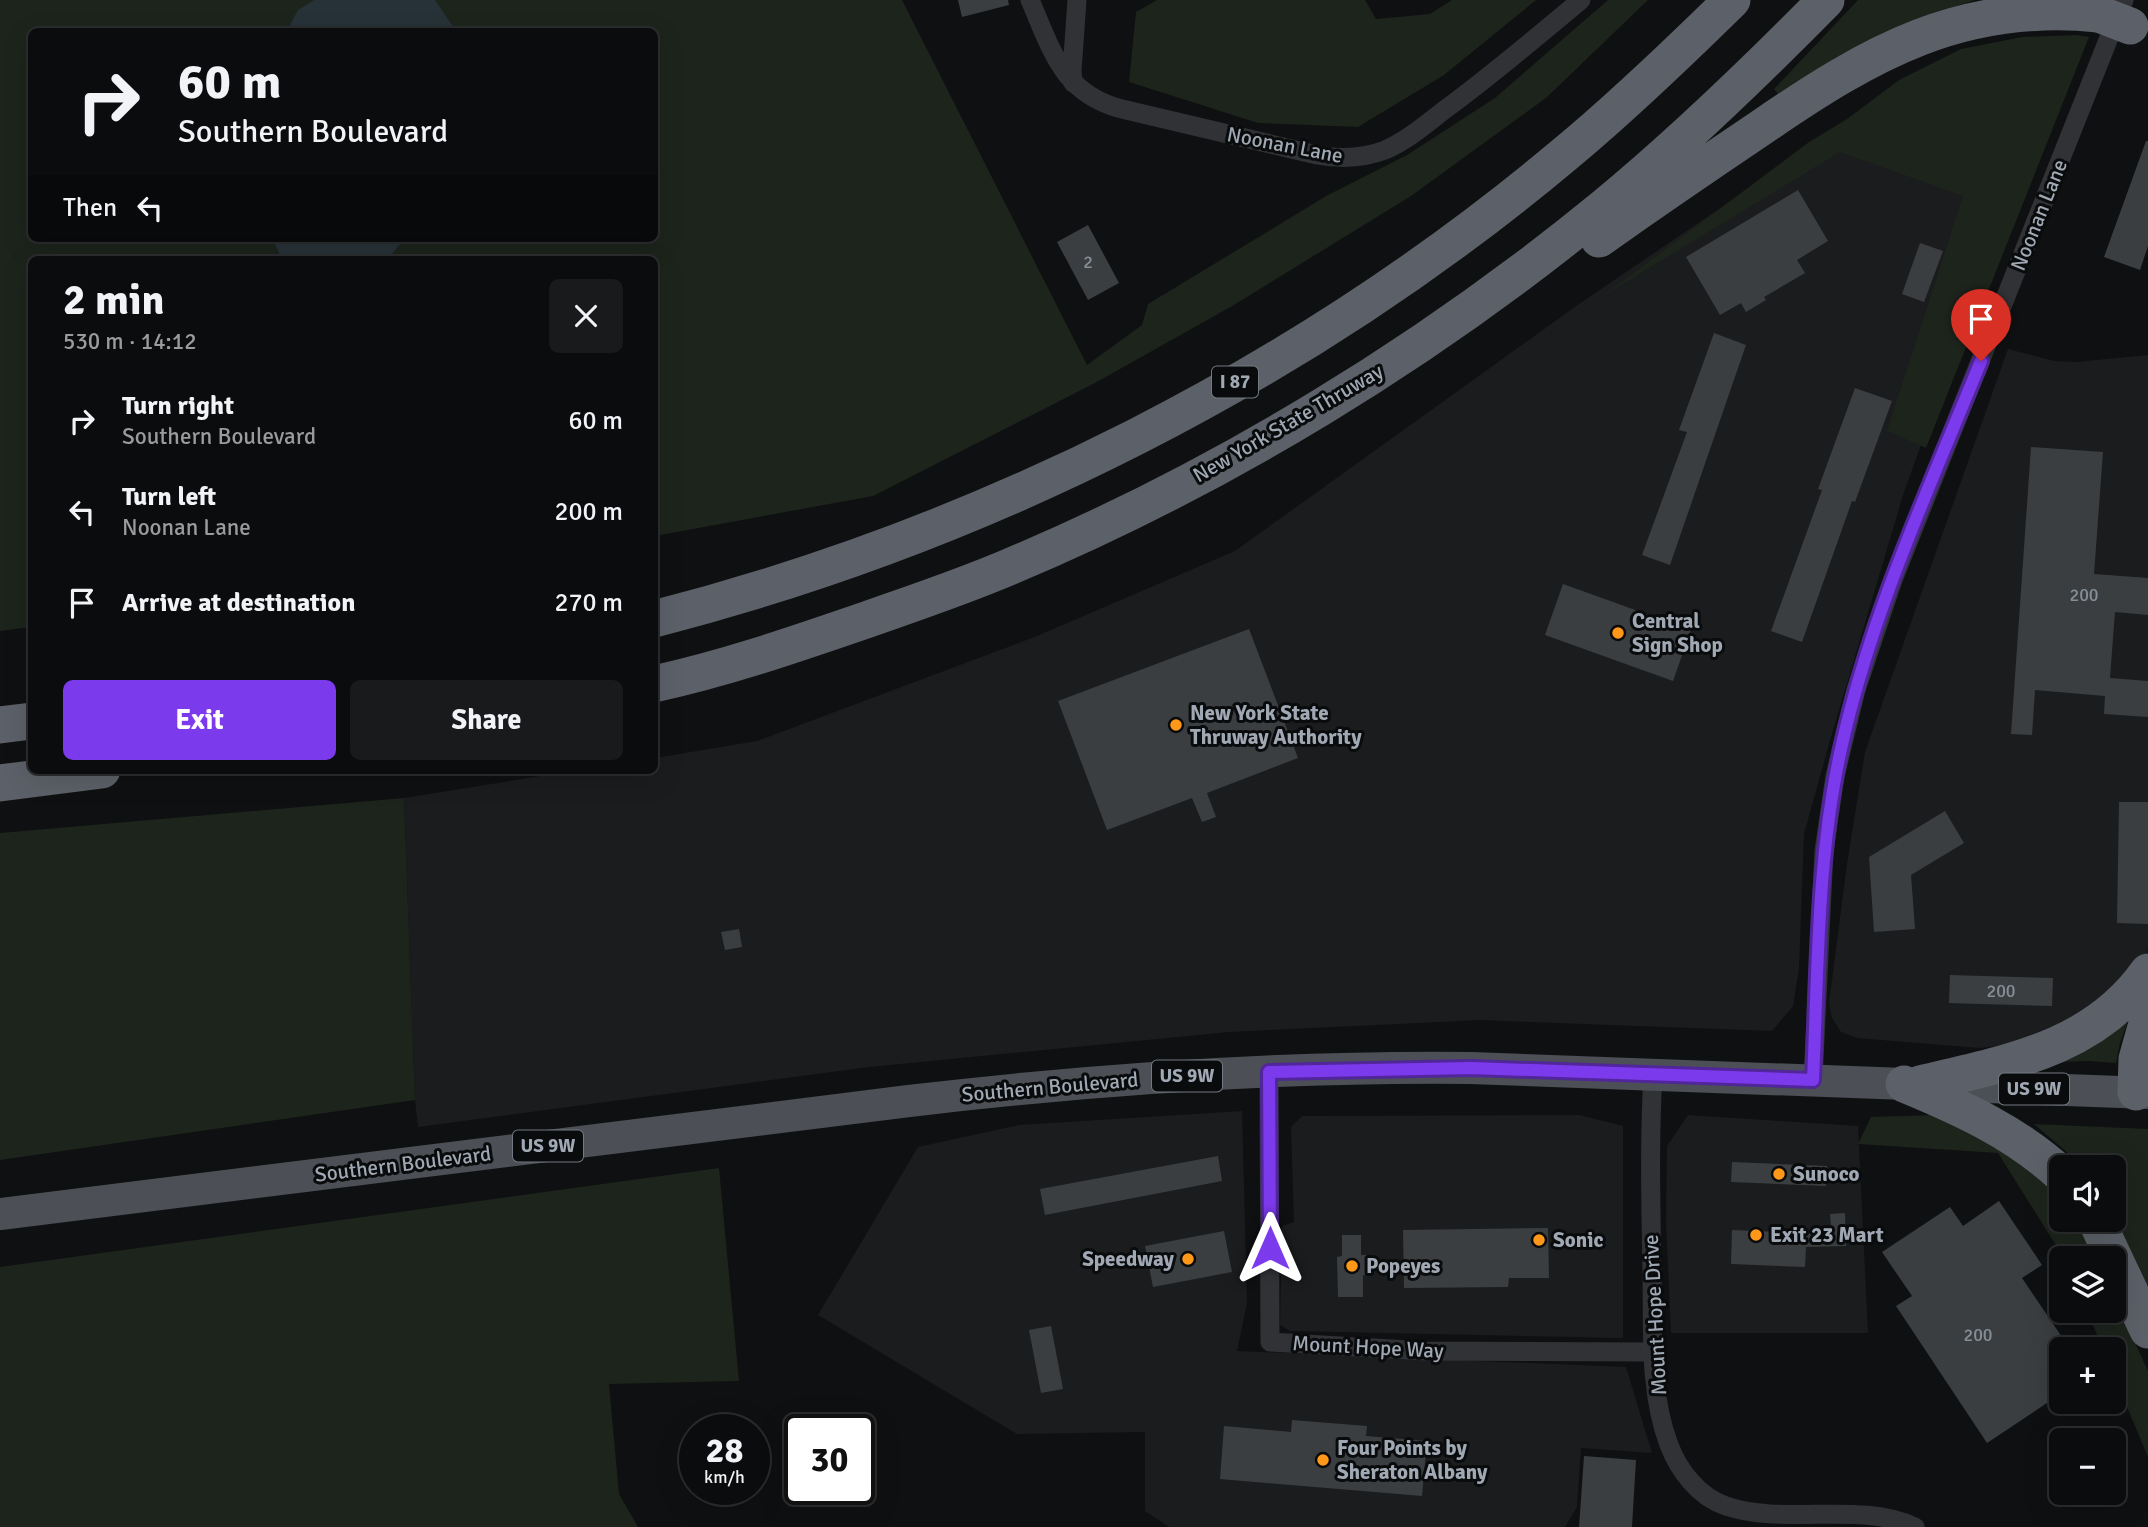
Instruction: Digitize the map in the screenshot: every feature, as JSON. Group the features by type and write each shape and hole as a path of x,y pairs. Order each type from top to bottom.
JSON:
{"highway":[{"name":"I 87","path":"658,618 802,576 939,525 1112,448 1243,377 1367,301 1524,187 1635,93 1732,0"},
{"name":"New York State Thruway","path":"658,683 775,651 919,603 1055,547 1142,506 1235,457 1409,352 1514,277 1604,207 1716,109 1826,0"},
{"path":"1409,352 1434,352 1835,77 1895,41 1948,21 1996,10 2046,7 2125,19"},
{"path":"0,725 28,722"},
{"path":"0,783 71,774"},
{"path":"1911,1084 2032,1055 2066,1042 2103,1020 2120,1006 2148,972"},
{"path":"2142,1093 2137,1059 2148,1020"},
{"path":"1911,1084 1984,1119 2036,1152 2049,1164"},
{"path":"2102,1232 2148,1331"}],"main road":[{"name":"Southern Boulevard","path":"0,1214 967,1094 1093,1082 1269,1072 1435,1068 2142,1093"}],"street":[{"name":"Noonan Lane","path":"1030,0 1055,55 1084,94 1109,106 1333,158 1358,157 1385,150 1411,135 1581,0"},
{"path":"1074,84 1072,71 1077,0"},
{"name":"Noonan Lane","path":"1813,1080 1824,851 1837,766 1856,690 1893,580 2125,19"},
{"name":"Mount Hope Way","path":"1269,1072 1270,1342 1426,1352 1654,1352"},
{"name":"Mount Hope Drive","path":"1653,1074 1649,1164 1654,1352 1660,1409 1677,1464 1687,1478 1710,1498 1723,1505 1753,1513 1879,1517 1915,1527"}],"shaded area":[{"path":"0,0 902,0 1087,365 1142,325 1148,304 1328,195 1407,155 1495,98 1608,0 1648,0 1546,98 1411,196 1234,305 1095,383 873,496 658,535 658,256 28,256 28,627 0,631"},
{"path":"314,0 435,0 454,28 289,28 298,10"},
{"path":"1157,0 1365,0 1376,19 1430,14 1452,0 1536,0 1444,75 1358,127 1258,123 1129,82 1136,12"},
{"path":"1858,0 1975,0 1932,14 1835,58 1781,98 1774,89"},
{"path":"2022,37 2089,37 1926,448 1887,431 1963,196 1840,152 1603,296 1809,142 1847,119 1899,80 1961,49"},
{"path":"1865,122 2029,148 1904,492 1829,744 1804,834 1799,968 1793,1006 1772,1031 1481,1020 1229,1032 869,1067 418,1127 404,798 553,774 658,774 658,758 757,741 1037,636 1235,551 1579,304 1788,162"},
{"path":"274,242 402,242 390,256 281,256"},
{"path":"2008,349 2054,361 2076,362 2148,355 2148,950 2124,983 2094,1011 2025,1043 1979,1048 1857,1038 1841,1032 1832,1018 1829,1003 1865,752"},
{"path":"404,798 415,1100 0,1160 0,833"},
{"path":"2129,1018 2116,1063 2058,1062"},
{"path":"1242,1111 1247,1303 1237,1351 1626,1367 1652,1453 1581,1448 1577,1507 1565,1527 1169,1527 1145,1511 1145,1432 1017,1434 818,1315 918,1147 1019,1125"},
{"path":"1579,1115 1623,1126 1623,1338 1290,1331 1280,1325 1282,1226 1294,1222 1291,1127 1302,1116"},
{"path":"1688,1115 1858,1126 1868,1333 1671,1333 1666,1222 1667,1146"},
{"path":"1934,1115 2026,1160 2049,1184 2049,1232 2082,1232 2090,1246 2056,1246 1998,1153 1858,1144 1871,1117"},
{"path":"2034,1124 2148,1129 2148,1302 2119,1232 2126,1232 2126,1155 2070,1155"},
{"path":"719,1168 739,1381 609,1384 619,1494 638,1527 0,1527 0,1267"},
{"path":"2092,1323 2126,1323 2148,1371 2148,1457 2126,1405 2126,1337 2098,1337"}],"building":[{"path":"958,0 1008,0 1009,5 962,17"},
{"path":"2146,141 2148,246 2140,270 2104,257"},
{"path":"1798,190 1828,241 1797,260 1805,273 1764,297 1766,300 1746,312 1741,303 1720,315 1686,257"},
{"path":"1088,225 1119,283 1088,300 1057,242"},
{"path":"1920,243 1943,251 1924,302 1902,294"},
{"path":"1714,333 1746,345 1670,565 1642,555 1687,432 1679,430"},
{"path":"1855,388 1892,401 1855,502 1852,501 1802,642 1771,631 1822,490 1818,489"},
{"path":"2031,447 2103,452 2094,574 2148,578 2148,615 2115,612 2110,678 2148,681 2148,717 2104,714 2105,696 2035,690 2032,735 2011,734"},
{"name":"Central Sign Shop","path":"1563,584 1691,630 1673,681 1545,635"},
{"name":"New York State Thruway Authority","path":"1249,629 1298,758 1207,793 1216,817 1202,822 1192,798 1107,830 1058,701"},
{"path":"2119,802 2148,802 2148,924 2117,923"},
{"path":"1945,811 1964,843 1911,875 1915,929 1874,932 1869,857"},
{"path":"739,929 742,947 725,950 721,932"},
{"path":"1950,975 2053,978 2052,1006 1949,1003"},
{"name":"Speedway","path":"1218,1156 1222,1181 1045,1215 1040,1189"},
{"name":"Sunoco","path":"1732,1162 1827,1166 1826,1186 1731,1182"},
{"path":"1999,1201 2042,1265 2022,1278 2049,1318 2049,1323 2052,1323 2062,1337 2049,1337 2049,1402 1987,1443 1896,1306 1912,1296 1882,1252 1950,1207 1963,1226"},
{"path":"1845,1213 1846,1246 1806,1247 1805,1267 1731,1264 1732,1230 1826,1234 1826,1226 1831,1226 1830,1214"},
{"path":"1548,1228 1549,1278 1509,1278 1508,1287 1404,1288 1403,1230"},
{"name":"Speedway","path":"1224,1231 1232,1272 1153,1287 1145,1246"},
{"name":"Popeyes","path":"1342,1235 1361,1235 1361,1255 1367,1255 1363,1297 1338,1297 1337,1257 1342,1256"},
{"path":"1051,1326 1063,1389 1041,1393 1029,1330"},
{"name":"Four Points by Sheraton Albany","path":"1292,1420 1367,1426 1366,1436 1427,1441 1422,1496 1220,1479 1224,1426 1291,1432"},
{"path":"1584,1456 1636,1460 1632,1527 1579,1527"}],"place":[{"name":"Central Sign Shop","path":"1618,633"},
{"name":"New York State Thruway Authority","path":"1176,725"},
{"name":"Sunoco","path":"1779,1174"},
{"name":"Exit 23 Mart","path":"1756,1235"},
{"name":"Sonic","path":"1539,1240"},
{"name":"Speedway","path":"1188,1259"},
{"name":"Popeyes","path":"1352,1266"},
{"name":"Four Points by Sheraton Albany","path":"1323,1460"}],"route":[{"path":"1270,1248 1269,1072 1364,1068 1471,1068 1813,1080 1824,851 1841,747 1878,620 1981,361"}]}
